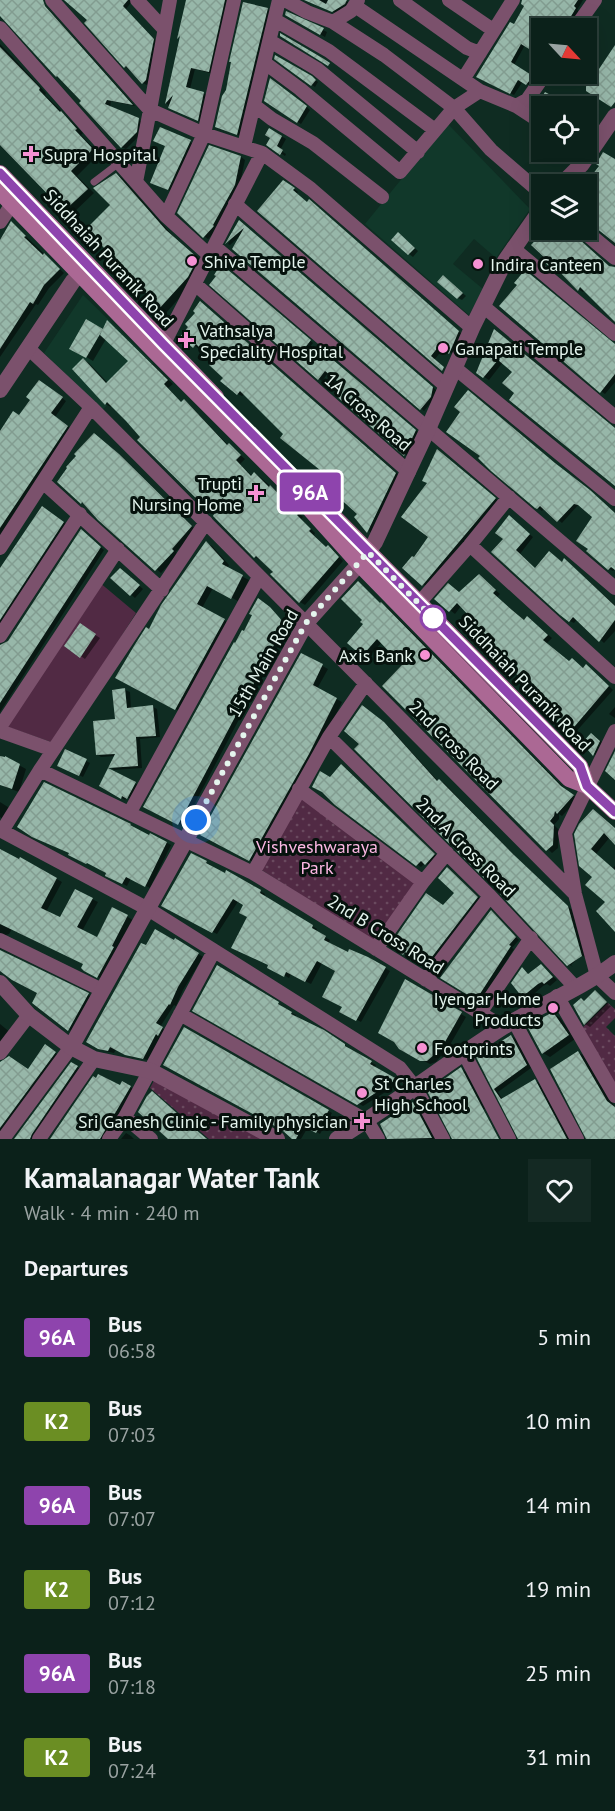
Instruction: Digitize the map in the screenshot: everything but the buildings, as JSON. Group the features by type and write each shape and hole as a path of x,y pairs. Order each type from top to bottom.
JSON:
{"main road":[{"name":"Siddhaiah Puranik Road","path":"0,172 84,271"},
{"name":"Siddhaiah Puranik Road","path":"0,192 84,271 364,558 568,779 587,786 615,812"},
{"name":"Siddhaiah Puranik Road","path":"364,558 419,603 580,766 587,786"}],"street":[{"path":"52,0 150,110 204,134 262,153 311,189 472,328"},
{"path":"137,0 164,29"},
{"path":"136,182 170,0"},
{"path":"166,216 204,134 234,0"},
{"path":"244,146 279,0"},
{"path":"285,0 333,22 384,55 454,108 491,150 531,185"},
{"path":"307,12 315,0"},
{"path":"400,0 468,48 480,52"},
{"path":"449,0 493,30"},
{"path":"464,78 513,0"},
{"path":"582,18 595,0"},
{"path":"333,22 351,11 356,3 480,91 516,106 531,116"},
{"path":"275,20 329,51 435,130"},
{"path":"0,28 166,216 212,250 429,429 615,588"},
{"path":"270,41 316,69 418,152"},
{"path":"265,63 400,172 454,108 480,91"},
{"path":"516,106 527,100 538,84"},
{"path":"255,106 272,119 313,143 382,197"},
{"path":"597,139 615,116"},
{"path":"161,350 262,153"},
{"path":"570,174 579,162"},
{"path":"0,222 12,204"},
{"path":"236,204 447,387"},
{"name":"15th Main Road","path":"71,1047 306,623 364,558 409,472 472,328 513,248 531,223"},
{"path":"595,240 615,257"},
{"path":"513,248 615,334"},
{"path":"0,390 73,281 84,271"},
{"name":"1A Cross Road","path":"195,284 409,472"},
{"path":"483,306 615,417"},
{"name":"2nd Cross Road","path":"27,348 91,407 575,894"},
{"path":"455,368 615,499"},
{"path":"0,548 91,407"},
{"path":"44,483 162,590"},
{"path":"419,603 509,497"},
{"path":"0,636 80,514"},
{"path":"206,522 1,830 148,909 400,1068 415,1087 443,1139"},
{"path":"470,545 615,677"},
{"path":"53,750 0,729 118,549"},
{"path":"130,812 259,577"},
{"path":"253,873 329,737 366,683"},
{"path":"615,731 566,833 575,894 597,976 615,993"},
{"name":"2nd A Cross Road","path":"329,737 490,896 575,987"},
{"path":"40,770 185,840"},
{"path":"299,789 423,882"},
{"name":"2nd B Cross Road","path":"185,840 253,873 480,1013 509,1024"},
{"path":"376,949 423,882 447,853"},
{"path":"426,980 490,896"},
{"path":"480,1013 531,938"},
{"path":"0,940 102,990"},
{"path":"109,1139 125,1117 151,1071 214,951"},
{"path":"337,1139 509,1024 597,976 615,963"},
{"path":"0,983 29,1015 71,1047 94,1059 151,1071 276,1139"},
{"path":"558,996 615,1096"},
{"path":"180,1014 367,1121 378,1139"},
{"path":"0,1053 29,1015"},
{"path":"509,1024 577,1139"},
{"path":"3,1139 71,1047"},
{"path":"464,1053 509,1139"},
{"path":"39,1139 94,1059"},
{"path":"125,1117 151,1139"}],"lane":[{"path":"94,182 119,163"}],"shaded area":[{"path":"447,123 530,209 496,258 474,239 453,264 483,289 469,315 365,224"},
{"path":"83,295 153,363 102,410 44,353"}],"green space":[{"path":"99,582 136,613 54,743 5,726"},
{"name":"Vishveshwaraya Park","path":"303,794 418,883 378,944 260,869"},
{"path":"608,1003 615,1009 615,1018 606,1027 615,1036 615,1086 581,1029"},
{"path":"156,1077 265,1139 209,1139 150,1088"}],"bus line":[{"name":"96A","path":"0,173 164,345 580,766 587,786 615,812"}],"place":[{"name":"Supra Hospital","path":"31,154"},
{"name":"Shiva Temple","path":"192,261"},
{"name":"Indira Canteen","path":"478,264"},
{"name":"Vathsalya Speciality Hospital","path":"186,340"},
{"name":"Ganapati Temple","path":"443,348"},
{"name":"Trupti Nursing Home","path":"256,493"},
{"name":"Axis Bank","path":"425,655"},
{"name":"Iyengar Home Products","path":"553,1008"},
{"name":"Footprints","path":"422,1048"},
{"name":"St Charles High School","path":"362,1093"},
{"name":"Sri Ganesh Clinic - Family physician","path":"362,1121"}],"route":[{"path":"196,820 306,623 368,552 433,618"}]}
